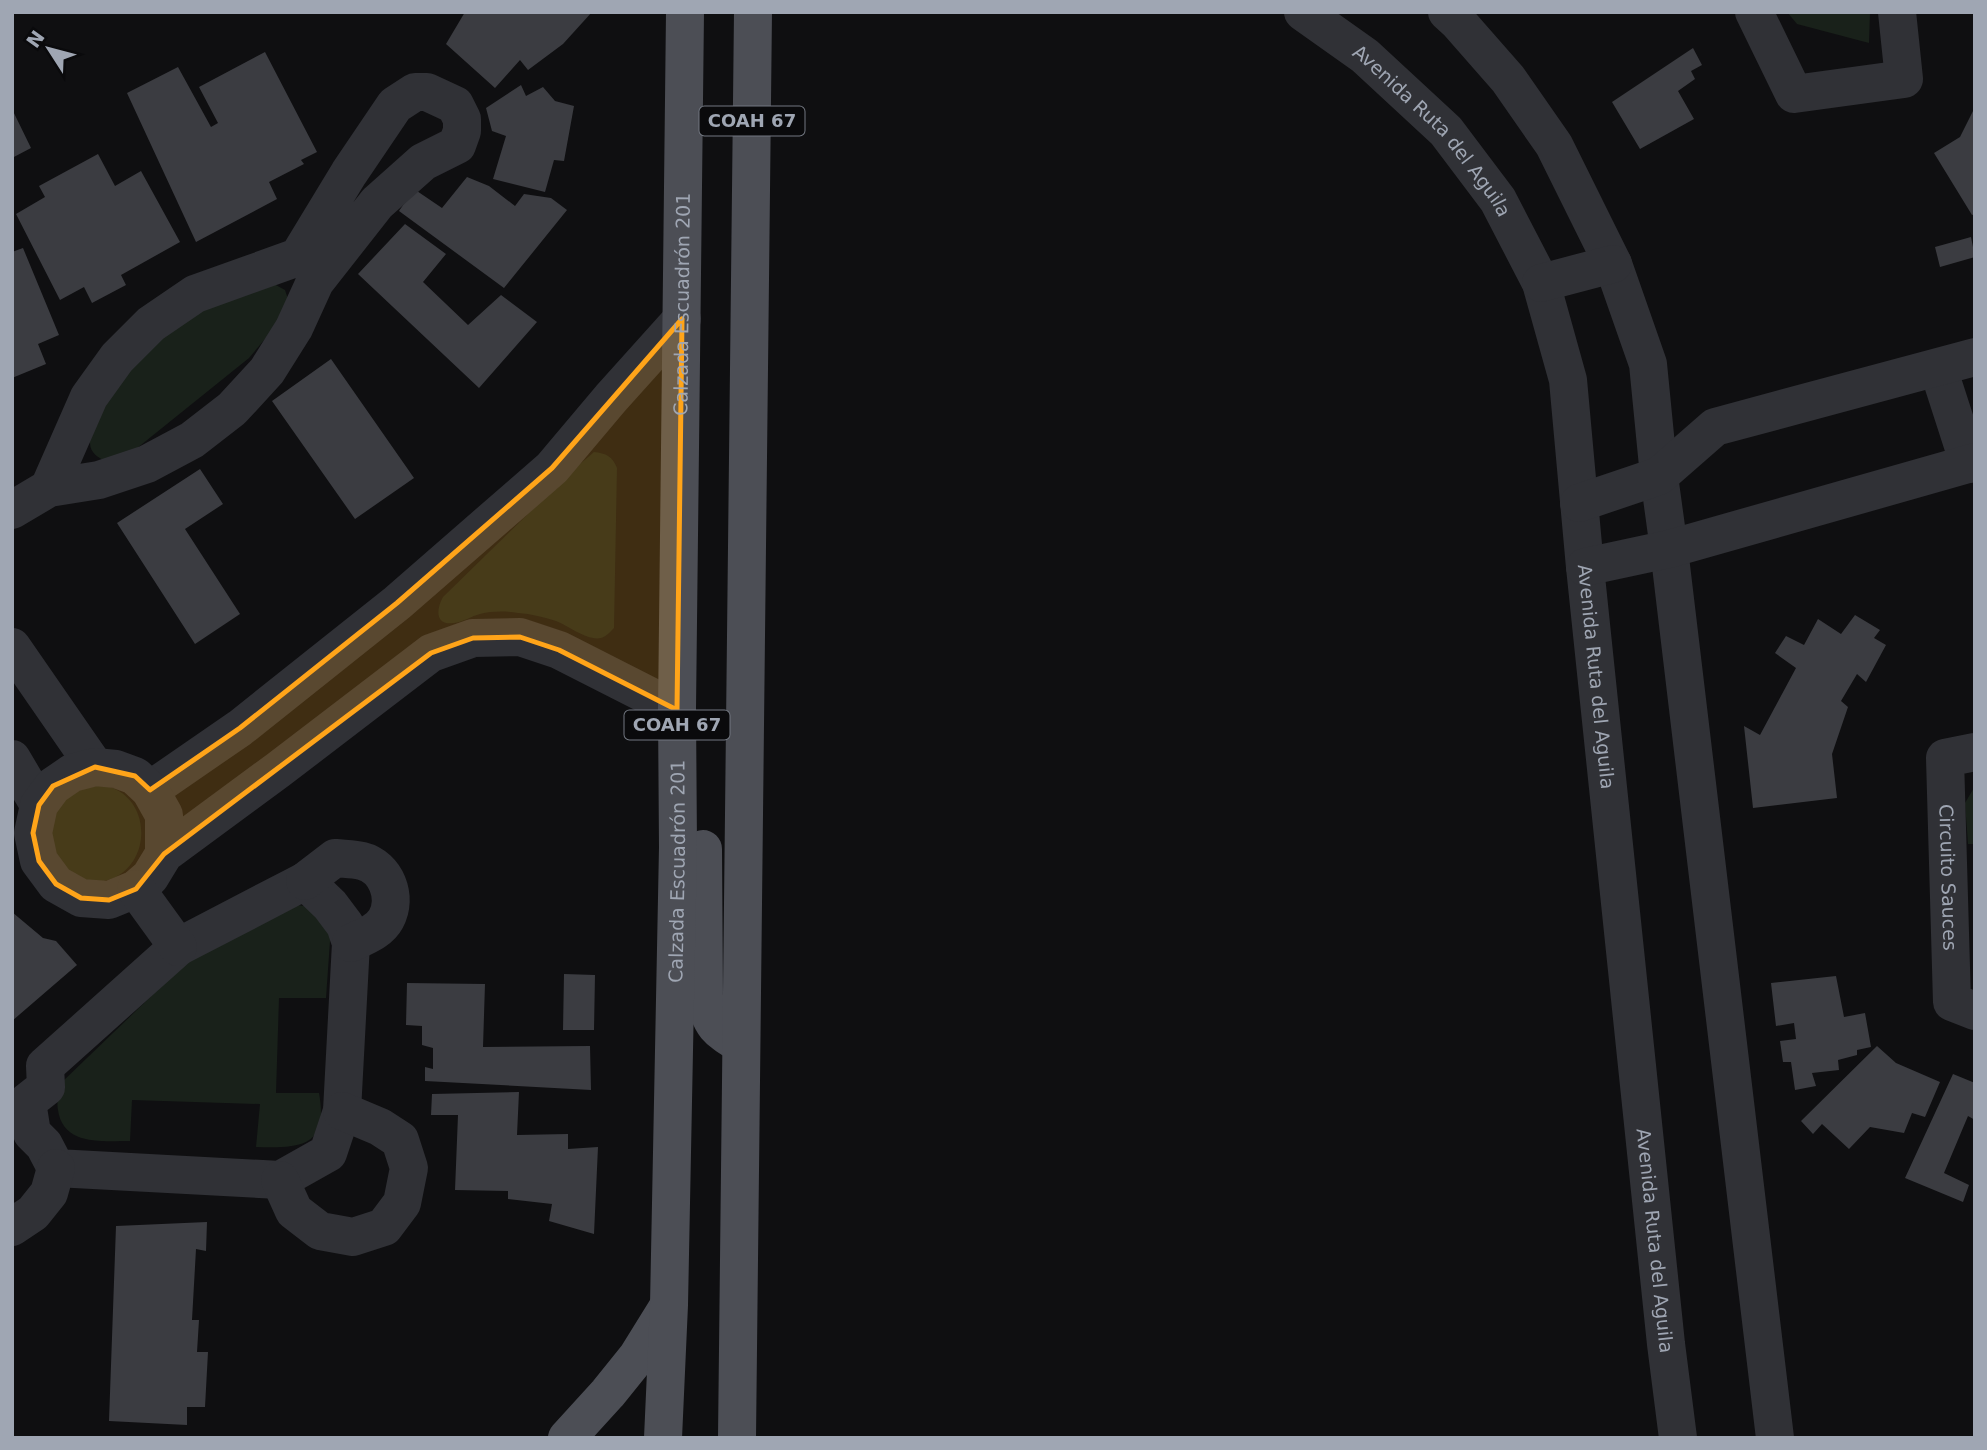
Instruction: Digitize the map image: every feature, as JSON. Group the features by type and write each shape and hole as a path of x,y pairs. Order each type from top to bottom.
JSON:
{"main road":[{"name":"Calzada Escuadrón 201","path":"663,1438 669,1305 677,822 685,12"},
{"name":"COAH 67","path":"737,1438 753,12"},
{"path":"677,822 693,828 703,846 704,999 713,1024 740,1044"},
{"path":"567,1438 637,1357 669,1305"}],"street":[{"name":"Avenida Ruta del Aguila","path":"1303,12 1365,56 1446,131 1498,201 1541,283 1568,380 1585,567 1678,1438"},
{"path":"1447,12 1508,79 1554,145 1614,264 1648,364 1658,476 1669,549 1775,1438"},
{"path":"1754,12 1794,94 1904,79 1897,12"},
{"path":"12,510 49,488 99,480 147,464 192,440 232,409 267,371 294,328 306,269 349,173 395,105 415,92 427,92 455,105 462,118 462,131 457,145 423,162 306,269 195,294 151,324 117,358 89,397 49,488"},
{"path":"1541,283 1614,264"},
{"path":"150,789 240,728 397,603 552,468 682,319"},
{"path":"1579,503 1658,476 1715,427 1975,357"},
{"path":"1585,567 1669,549 1972,463 1938,368"},
{"path":"397,603 431,653"},
{"path":"164,854 164,815 150,789 135,776 116,769 95,767 72,773 53,786 39,805 33,833 39,861 56,884 81,898 109,900 136,889 150,877 164,854 431,653 472,638 520,637 559,650 677,710"},
{"path":"12,647 95,767"},
{"path":"240,728 278,770"},
{"name":"Circuito Sauces","path":"1975,752 1945,758 1952,1002 1975,1011"},
{"path":"12,759 39,805"},
{"path":"12,1227 33,1213 50,1193 56,1168 44,1145 32,1133 20,1098 46,1087 45,1066 178,947 305,881 335,858 364,862 379,870 388,885 391,902 386,919 374,932 351,943"},
{"path":"56,1168 280,1180 328,1153 342,1111 351,943 345,925 330,905 305,881"},
{"path":"136,889 178,947"},
{"path":"280,1180 294,1211 320,1231 352,1237 384,1227 402,1203 409,1168 400,1139 380,1127 342,1111"}],"highlighted area":[{"path":"682,319 677,710 559,650 520,637 473,638 431,653 164,854 136,889 109,900 81,898 56,884 39,861 33,833 39,805 53,786 95,767 135,776 150,790 240,728 397,603 552,468"}],"shaded area":[{"path":"1787,12 1870,12 1869,43 1797,24"},
{"path":"274,284 285,290 289,302 281,320 249,358 126,457 106,462 95,454 90,443 92,428 99,412 110,394 139,360 182,323 247,290"},
{"path":"594,452 608,456 617,468 614,628 605,636 596,638 556,621 523,613 504,612 480,614 454,623 443,622 438,611 443,597"},
{"path":"97,784 113,788 126,796 140,821 141,835 139,850 122,873 108,880 85,883 54,864 46,818 66,792"},
{"path":"1975,786 1975,844 1968,844 1965,803"},
{"path":"298,905 310,907 331,927 326,998 279,998 276,1093 319,1093 320,1125 315,1135 298,1145 256,1147 260,1104 132,1100 130,1141 97,1141 76,1136 68,1130 61,1122 58,1107 61,1083 193,956"}],"building":[{"path":"465,12 592,12 563,44 528,70 520,60 495,88 446,44"},
{"path":"1693,48 1702,65 1691,71 1695,79 1678,91 1694,119 1640,149 1612,102"},
{"path":"265,52 317,152 301,160 304,164 269,182 277,199 196,242 127,93 178,67 211,127 218,123 199,87"},
{"path":"521,85 526,96 543,87 555,101 574,106 564,161 554,160 545,192 493,179 506,136 492,131 486,108"},
{"path":"1975,107 1975,214 1972,215 1934,153 1960,137"},
{"path":"12,109 31,148 12,158"},
{"path":"98,154 115,186 141,171 180,242 121,275 126,285 92,303 84,287 60,300 16,214 45,197 39,186"},
{"path":"467,177 489,186 515,206 524,194 551,198 567,210 504,288 399,211 414,189 442,208"},
{"path":"405,224 446,254 423,282 468,325 501,295 537,322 479,388 358,274"},
{"path":"1971,237 1975,257 1940,267 1935,247"},
{"path":"23,248 59,335 38,344 46,364 12,378 12,252"},
{"path":"331,359 414,478 355,519 272,401"},
{"path":"200,469 223,504 185,529 240,614 195,644 117,523"},
{"path":"1855,615 1880,630 1874,638 1886,645 1866,682 1857,674 1841,701 1848,707 1832,754 1837,798 1753,808 1744,726 1760,735 1796,668 1775,653 1786,636 1804,645 1818,619 1841,634"},
{"path":"12,912 43,938 56,941 77,965 12,1021"},
{"path":"564,974 595,975 594,1030 563,1030"},
{"path":"1836,976 1844,1017 1865,1013 1871,1047 1857,1050 1857,1055 1838,1060 1839,1070 1812,1073 1816,1086 1795,1090 1791,1062 1783,1062 1780,1041 1796,1039 1794,1023 1776,1026 1771,983"},
{"path":"407,983 485,984 483,1047 590,1046 591,1090 425,1081 425,1067 433,1069 433,1048 422,1045 422,1026 406,1025"},
{"path":"1877,1046 1896,1063 1940,1082 1925,1117 1912,1113 1904,1133 1870,1127 1849,1149 1822,1124 1813,1134 1801,1121"},
{"path":"1953,1074 1975,1083 1975,1120 1968,1116 1944,1173 1969,1185 1963,1202 1905,1178"},
{"path":"519,1092 517,1135 568,1134 568,1149 598,1147 594,1234 549,1221 552,1204 508,1199 508,1191 455,1190 458,1115 431,1115 432,1094"},
{"path":"207,1222 206,1251 196,1249 192,1320 199,1320 197,1352 208,1352 205,1407 187,1407 187,1425 109,1421 116,1226"}]}
